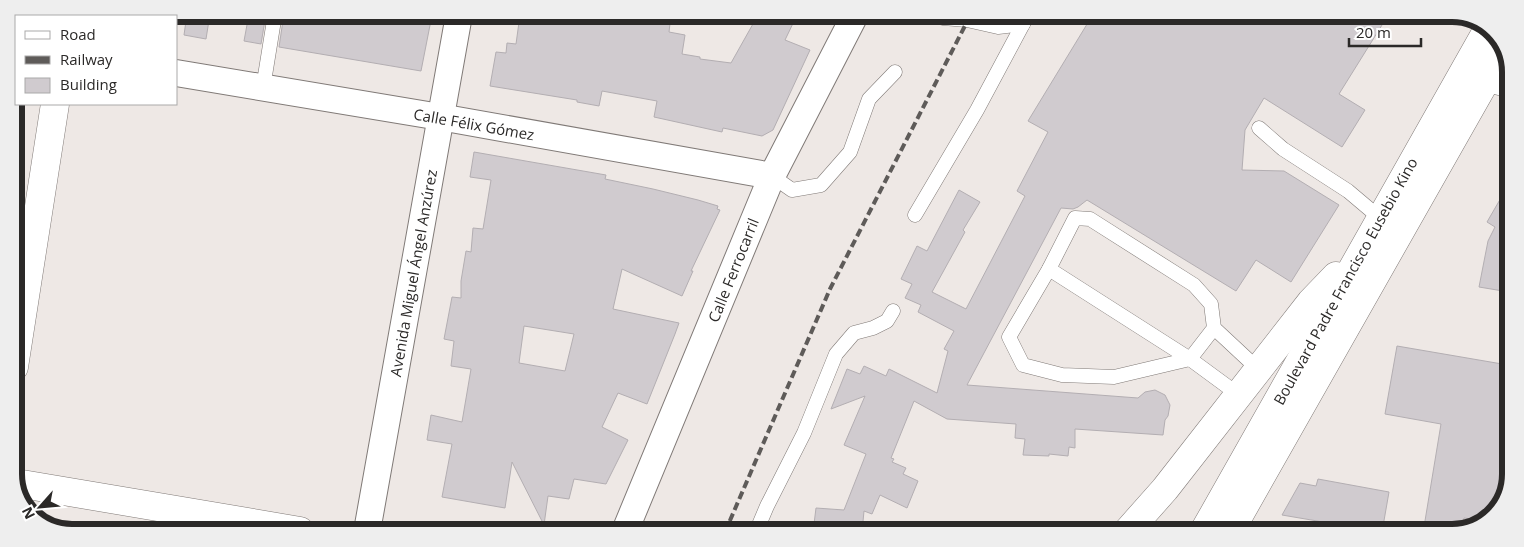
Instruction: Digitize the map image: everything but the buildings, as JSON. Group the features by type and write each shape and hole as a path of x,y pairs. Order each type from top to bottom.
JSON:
{"main road":[{"name":"Boulevard Padre Francisco Eusebio Kino","path":"1234,524 1472,81 1486,36"},
{"name":"Boulevard Padre Francisco Eusebio Kino","path":"1208,524 1380,218 1472,81 1498,55"},
{"path":"23,313 56,105"},
{"path":"1133,524 1166,489 1311,302 1364,246"},
{"path":"23,484 259,524"}],"street":[{"name":"Avenida Miguel Ángel Anzúrez","path":"368,524 458,22"},
{"name":"Calle Ferrocarril","path":"628,524 772,176 852,22"},
{"name":"Calle Félix Gómez","path":"178,73 772,176"}],"lane":[{"path":"263,88 274,22"},
{"path":"976,22 998,27 1017,22"},
{"path":"914,215 977,110 1024,22"},
{"path":"772,176 792,190 821,185 850,152 869,99 895,72"},
{"path":"1472,81 1501,88"},
{"path":"1259,128 1283,149 1348,191 1380,218"},
{"path":"1214,328 1190,359 1114,377 1062,375 1022,365 1009,337 1049,269 1075,218 1090,219 1194,285 1211,304 1214,328 1258,369"},
{"path":"1049,269 1190,359 1239,394"},
{"path":"759,524 804,433 836,354 854,333 873,328 887,321 893,311"}],"railway":[{"path":"728,524 830,289 967,22"}]}
